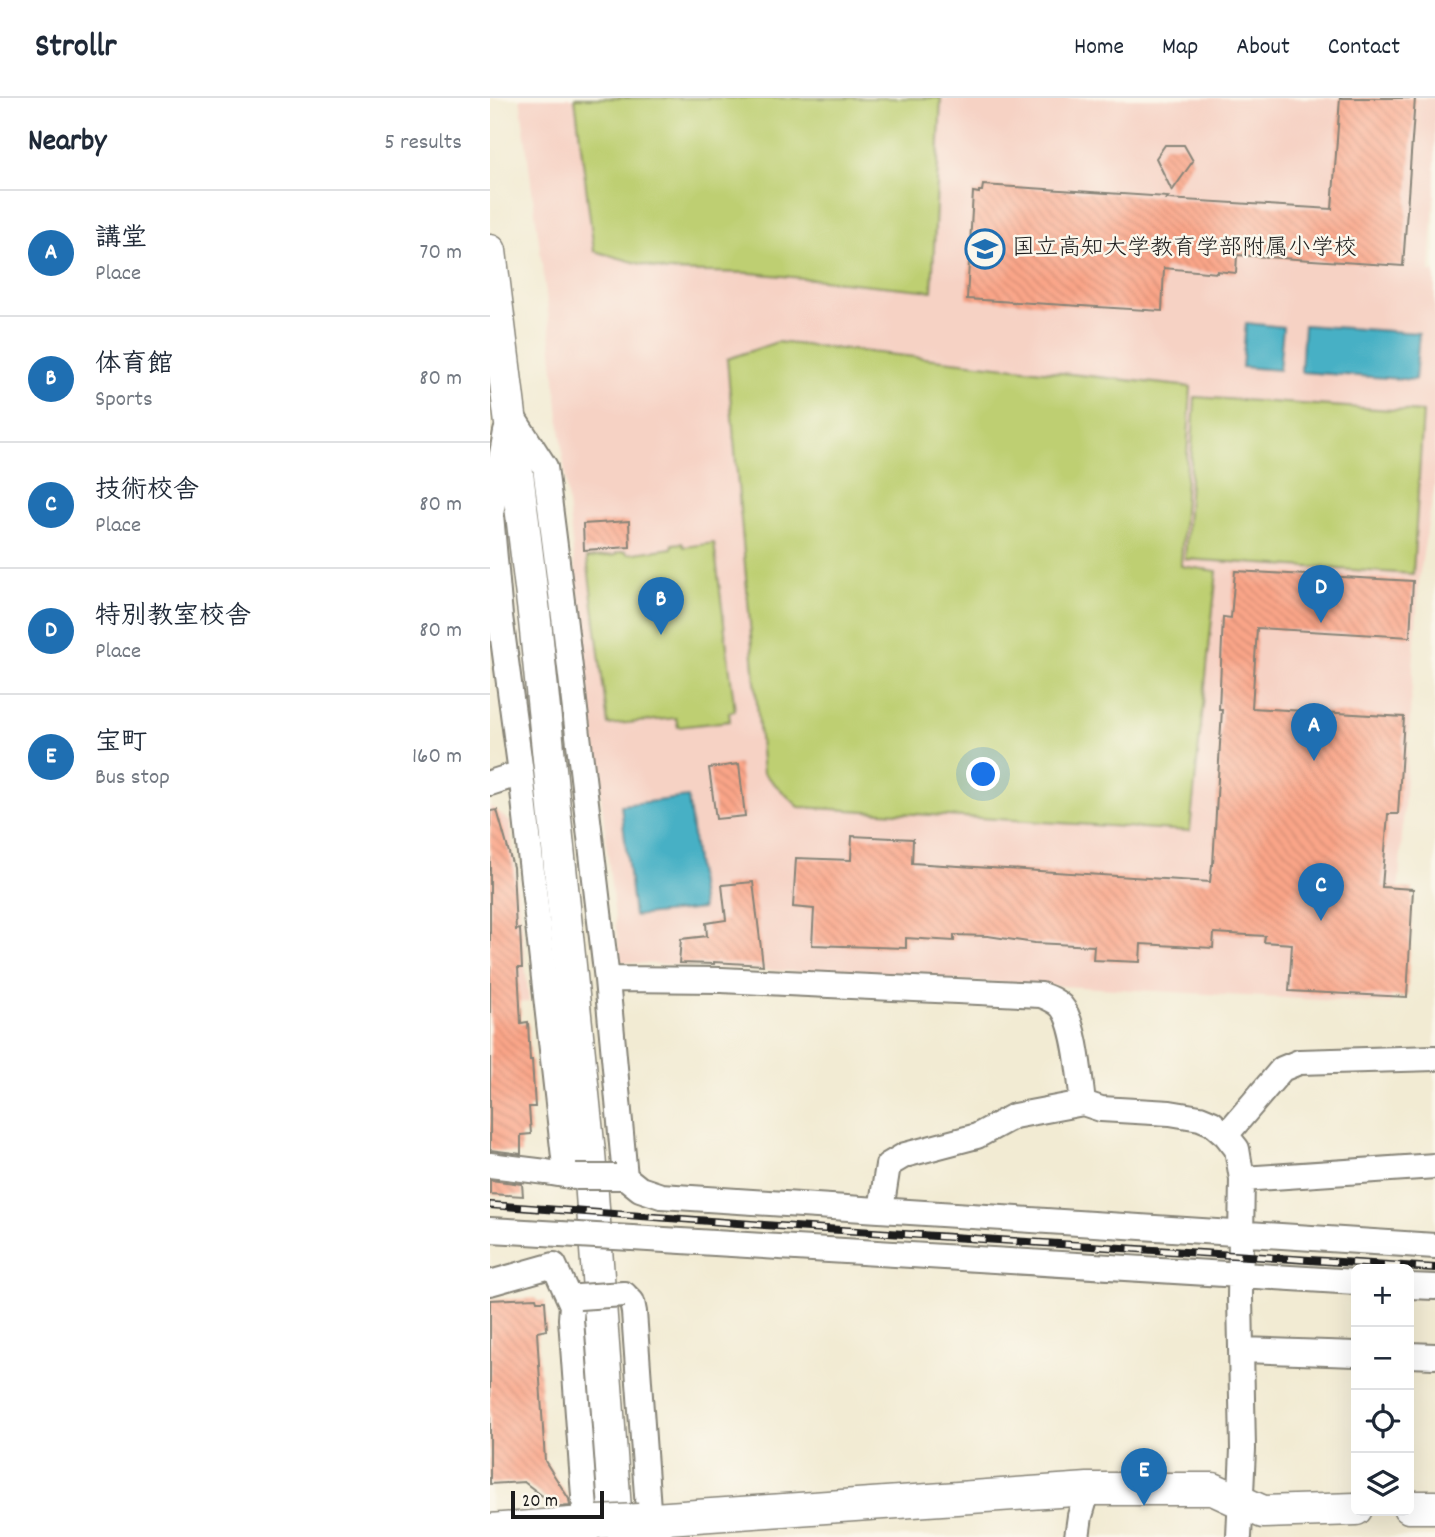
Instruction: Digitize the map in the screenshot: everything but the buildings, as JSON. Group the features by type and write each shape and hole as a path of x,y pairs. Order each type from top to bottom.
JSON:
{"street":[{"path":"490,251 500,415 535,621 589,1153 618,1528"},
{"path":"500,415 491,514 495,617 521,773 571,1176"},
{"path":"500,415 545,467 607,980 620,1177"},
{"path":"490,783 521,773"},
{"path":"607,980 721,980 1041,995 1060,1006 1068,1016 1083,1103"},
{"path":"1226,1135 1282,1069 1299,1062 1435,1058"},
{"path":"881,1210 888,1165 905,1155 977,1136 1014,1116 1083,1103 1101,1109 1170,1113 1200,1118 1212,1123 1226,1135 1237,1149 1242,1178 1243,1449 1239,1537"},
{"path":"490,1165 571,1176 620,1177 640,1189 661,1196 1435,1246"},
{"path":"1242,1178 1435,1166"},
{"path":"490,1230 1351,1282"},
{"path":"490,1283 554,1265 576,1301 571,1319 618,1528"},
{"path":"1414,1286 1435,1287"},
{"path":"576,1301 624,1294 632,1302 635,1312 618,1528"},
{"path":"1242,1350 1351,1354"},
{"path":"1414,1355 1435,1356"},
{"path":"1077,1537 1088,1489"},
{"path":"490,1530 618,1528 1088,1489 1213,1489 1263,1512 1351,1509"},
{"path":"1414,1507 1435,1507"}],"shaded area":[{"path":"520,98 1435,98 1435,197 1430,272 1435,272 1435,484 1419,577 1391,1004 620,962 547,302"},
{"path":"490,806 510,822 529,1002 490,1004"}],"green space":[{"path":"575,98 941,98 932,291 751,273 666,271 594,251"},
{"path":"777,342 1191,387 1181,566 1217,571 1190,831 799,807 763,773 727,359"},
{"path":"1195,397 1423,412 1413,574 1185,559"},
{"path":"682,543 684,547 714,543 735,711 729,712 730,721 678,727 676,718 608,725 587,558 616,555 626,551 627,554 672,548 673,544"}],"water":[{"path":"1246,323 1283,327 1279,370 1242,367"},
{"path":"1304,325 1419,333 1415,380 1301,372"},
{"path":"688,797 702,909 634,916 621,805"}],"railway":[{"path":"490,1205 1435,1268"}],"place":[{"name":"国立高知大学教育学部附属小学校","path":"985,249"},
{"name":"特別教室校舎","path":"1321,623"},
{"name":"体育館","path":"661,635"},
{"name":"講堂","path":"1314,761"},
{"name":"技術校舎","path":"1321,921"},
{"name":"宝町","path":"1144,1506"}]}
